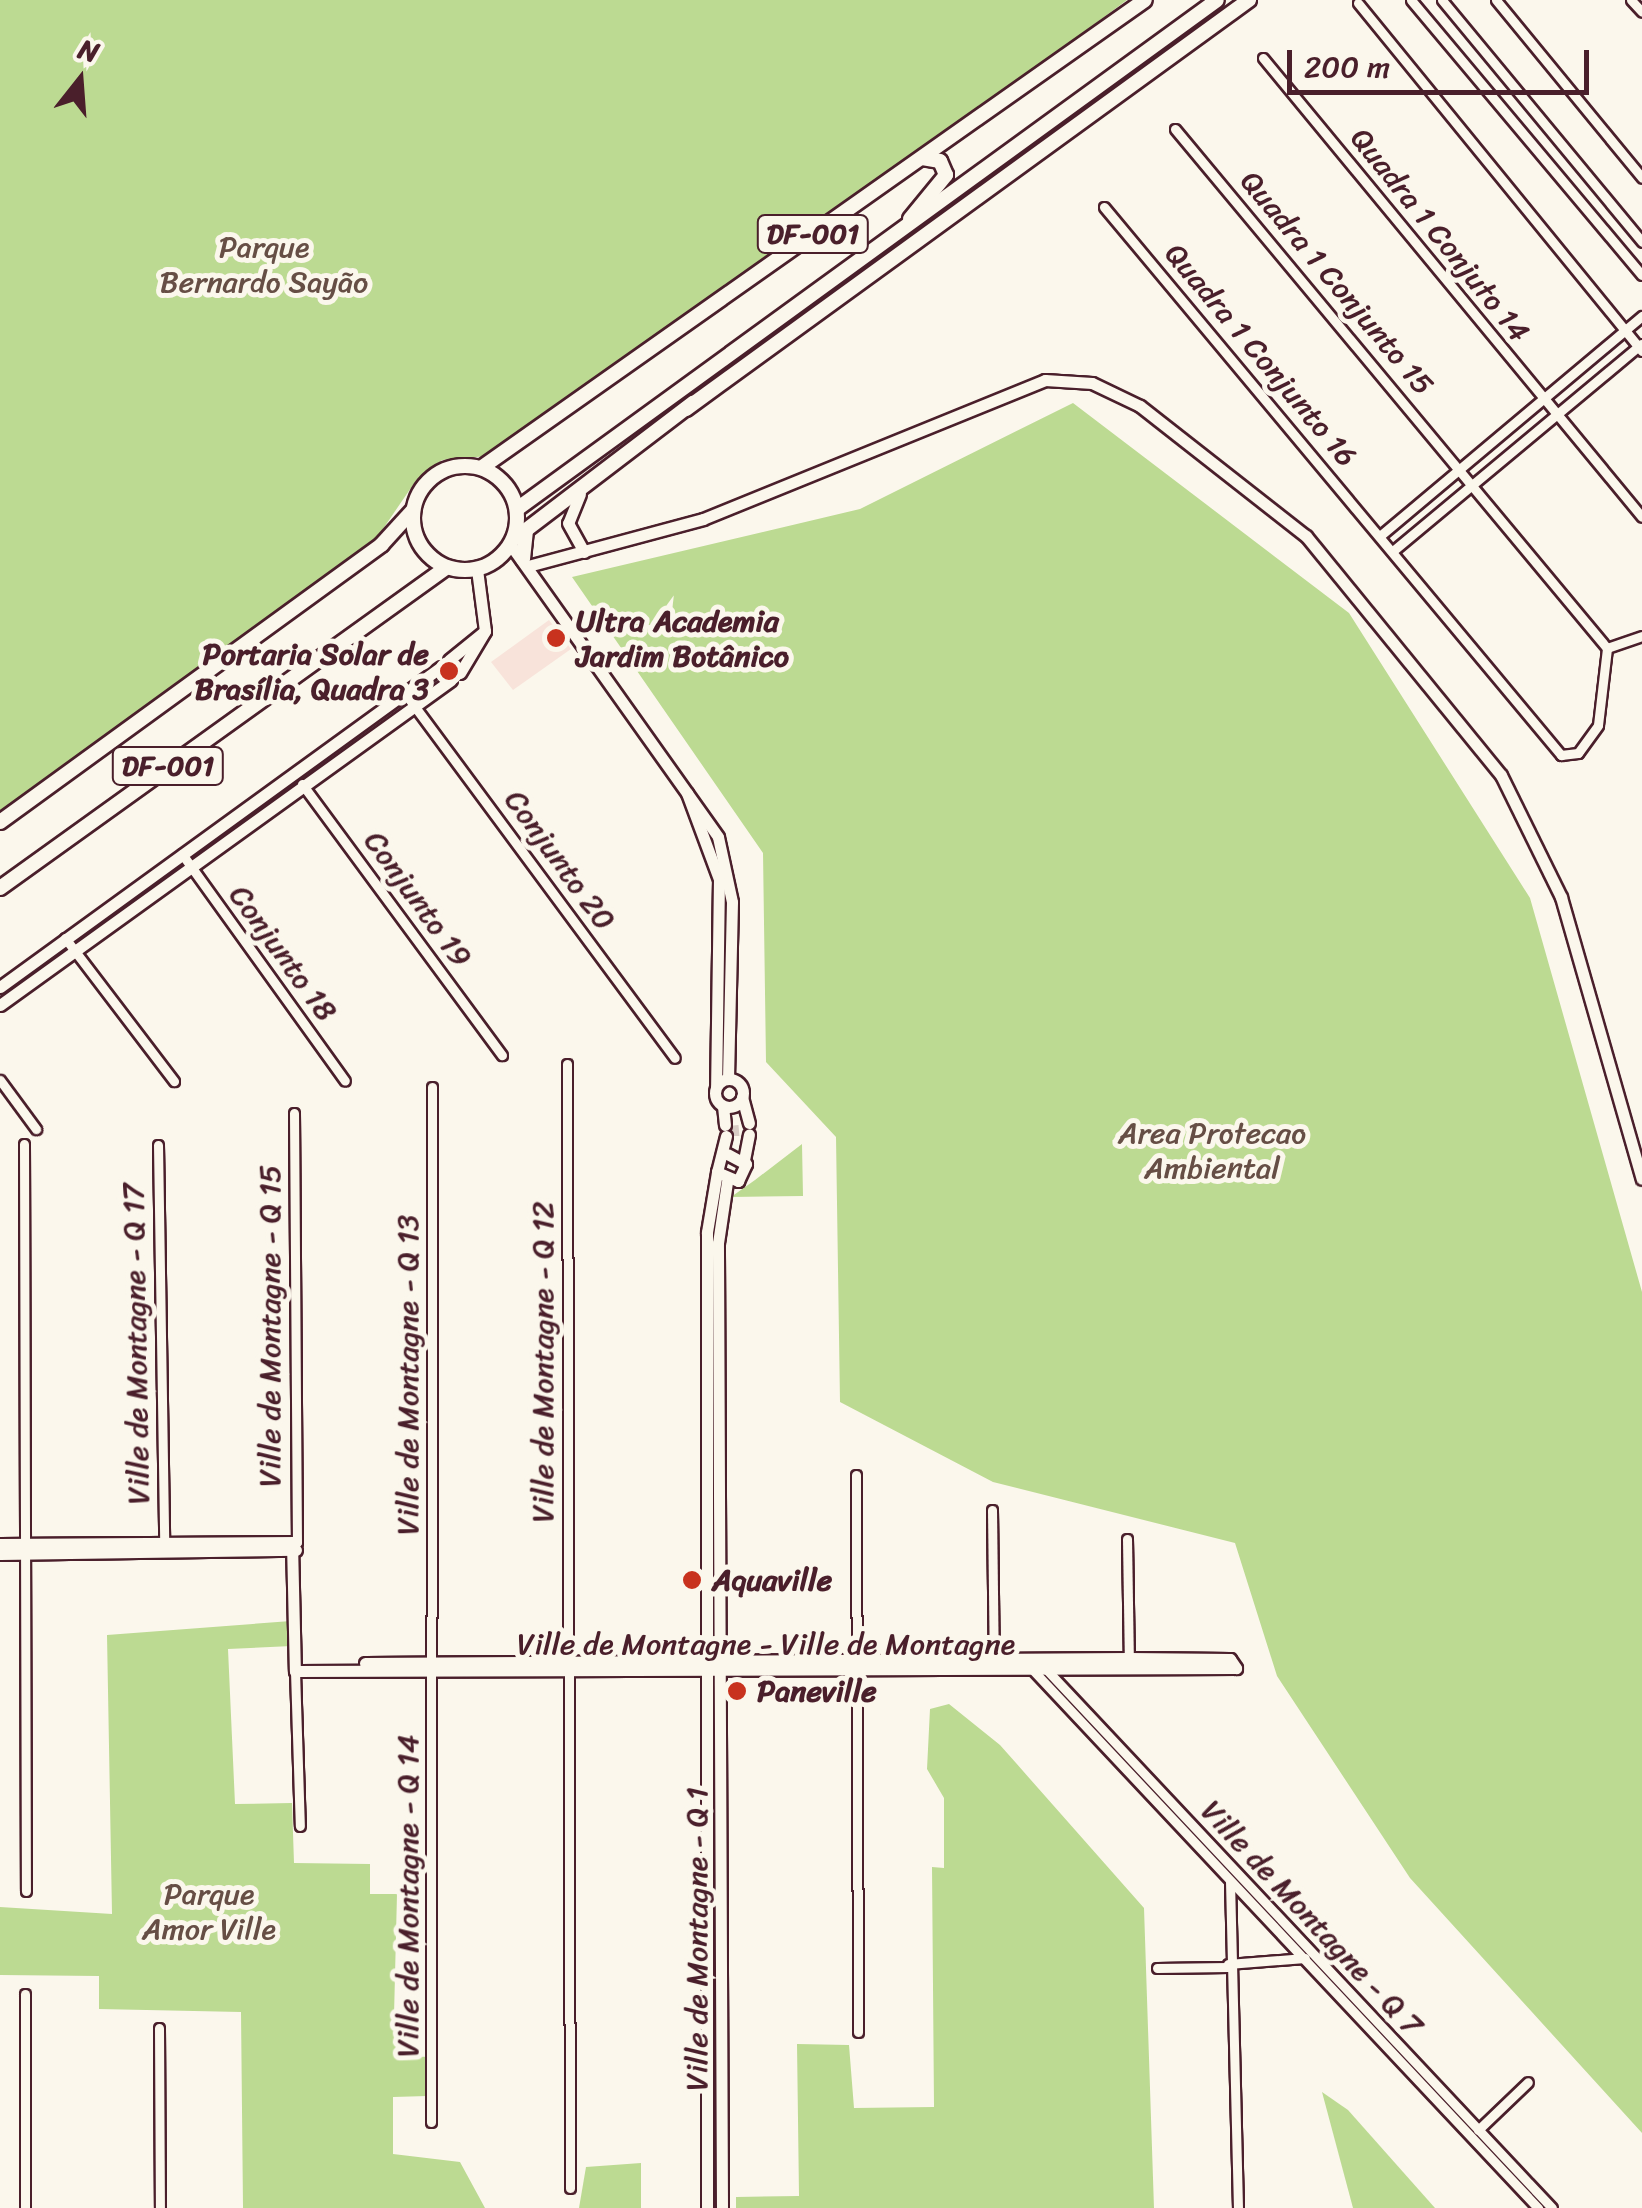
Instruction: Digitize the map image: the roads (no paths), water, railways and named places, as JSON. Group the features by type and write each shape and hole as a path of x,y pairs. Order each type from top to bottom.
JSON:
{"main road":[{"name":"DF-001","path":"0,822 382,544 439,473 481,468 1145,0"},
{"name":"DF-001","path":"516,510 1217,0"},
{"path":"525,562 526,530 1249,0"},
{"path":"907,224 946,175 937,160 922,158"},
{"path":"686,409 749,343"},
{"path":"413,510 419,544 447,567 478,569 510,544 516,510 505,484 481,468"},
{"name":"DF-001","path":"0,888 447,567"}],"street":[{"path":"1410,0 1642,275"},
{"path":"1442,0 1642,242"},
{"path":"1496,0 1642,178"},
{"path":"1632,0 1642,12"},
{"path":"1358,3 1640,347 1394,550"},
{"name":"Quadra 1 Conjuto 14","path":"1262,58 1642,517"},
{"name":"Quadra 1 Conjunto 15","path":"1175,130 1474,481 1607,648"},
{"name":"Quadra 1 Conjunto 16","path":"1104,206 1394,550 1555,750 1578,754 1598,725 1607,648"},
{"path":"1381,535 1642,316"},
{"path":"525,562 584,552 791,486 1045,380 1092,383 1140,406 1306,536 1501,775 1561,897 1642,1178"},
{"path":"580,494 568,523 584,552"},
{"path":"510,544 676,771 718,837 731,887 728,1079 742,1097 749,1128 735,1156 717,1172 712,1329 712,1665"},
{"path":"0,1005 456,676 484,631 478,569"},
{"path":"0,987 484,631"},
{"path":"1607,648 1642,636"},
{"name":"Conjunto 20","path":"404,692 675,1058"},
{"name":"Conjunto 19","path":"293,771 502,1055"},
{"path":"676,771 718,879 716,1086 726,1106 742,1178 727,1182"},
{"name":"Conjunto 18","path":"182,854 345,1082"},
{"path":"65,938 174,1081"},
{"name":"Ville de Montagne - Q 12","path":"567,1064 570,2188"},
{"path":"716,1086 728,1079"},
{"path":"0,1080 36,1128"},
{"name":"Ville de Montagne - Q 13","path":"432,1088 433,1666"},
{"path":"726,1106 742,1097"},
{"name":"Ville de Montagne - Q 15","path":"294,1114 294,1545"},
{"path":"24,1144 26,1891"},
{"name":"Ville de Montagne - Q 17","path":"158,1145 164,1546"},
{"path":"717,1172 727,1182"},
{"path":"712,1329 727,1182"},
{"path":"856,1476 858,2032"},
{"path":"992,1510 994,1664"},
{"path":"1127,1539 1129,1663"},
{"path":"0,1544 23,1550"},
{"path":"0,1554 23,1550 294,1545 300,1826"},
{"name":"Ville de Montagne - Ville de Montagne","path":"297,1669 1233,1663"},
{"name":"Ville de Montagne - Q 7","path":"1034,1664 1314,1956 1538,2208"},
{"name":"Ville de Montagne - Q 7","path":"1034,1664 1302,1958 1552,2208"},
{"name":"Ville de Montagne - Q 1","path":"712,1665 721,1830 722,2208"},
{"name":"Ville de Montagne - Q 1","path":"708,2208 706,1830 712,1665"},
{"name":"Ville de Montagne - Q 14","path":"431,2122 433,1666"},
{"path":"706,1830 721,1830"},
{"path":"1232,1869 1228,1966 1238,2208"},
{"path":"1156,1968 1228,1966 1314,1956"},
{"path":"24,1994 24,2208"},
{"path":"159,2028 160,2208"},
{"path":"1478,2130 1528,2082"},
{"path":"708,2095 723,2096"}],"tunnel":[{"path":"733,1125 734,1137"}],"place":[{"name":"Ultra Academia Jardim Botânico","path":"556,638"},
{"name":"Portaria Solar de Brasília, Quadra 3","path":"449,671"},
{"name":"Aquaville","path":"692,1580"},
{"name":"Paneville","path":"737,1691"}],"park label":[{"name":"Parque Bernardo Sayão","path":"264,264"},
{"name":"Area Protecao Ambiental","path":"1212,1150"},
{"name":"Parque Amor Ville","path":"209,1911"}]}
